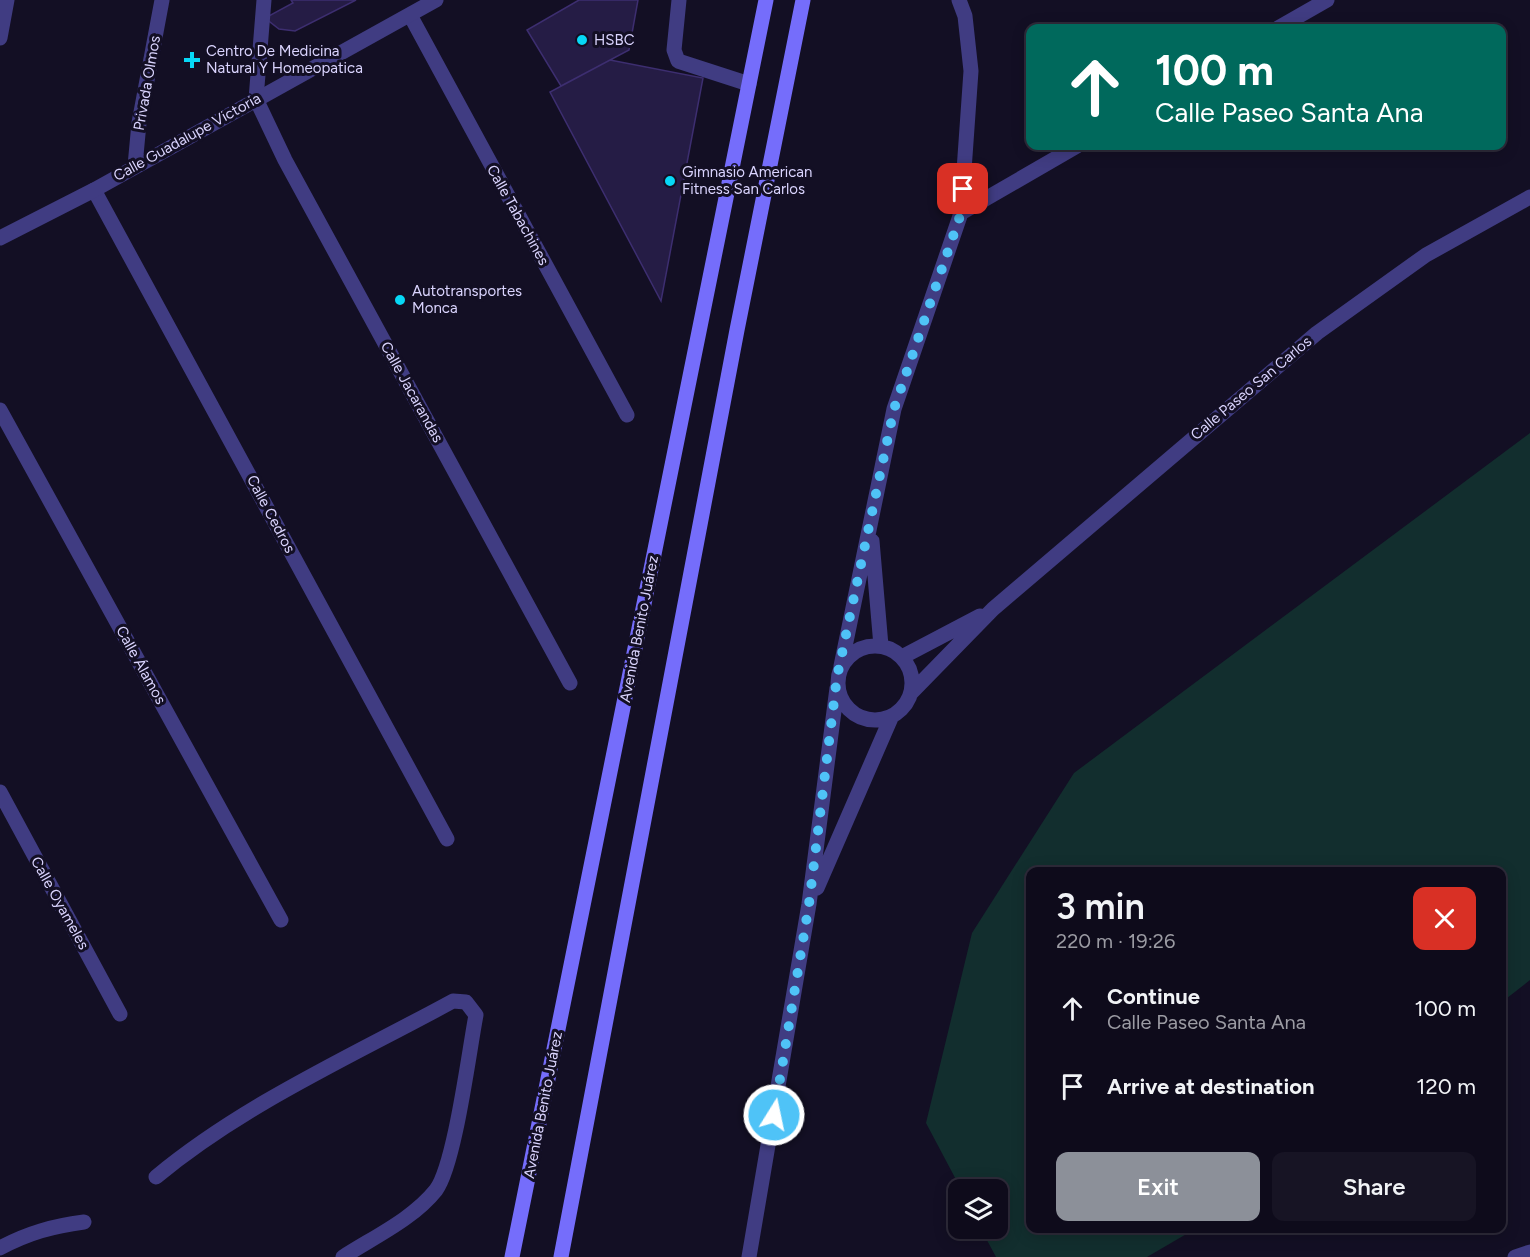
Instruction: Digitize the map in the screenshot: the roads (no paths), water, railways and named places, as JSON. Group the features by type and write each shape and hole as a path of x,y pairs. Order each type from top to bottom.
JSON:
{"main road":[{"name":"Avenida Benito Juárez","path":"512,1257 766,0"},
{"path":"561,1257 737,330 803,0"}],"street":[{"path":"0,38 7,0"},
{"name":"Privada Olmos","path":"135,166 139,123 162,0"},
{"path":"256,99 264,0"},
{"name":"Calle Guadalupe Victoria","path":"0,238 94,190 436,0"},
{"path":"679,0 674,50 678,61 749,84"},
{"path":"750,1256 809,904 841,666 894,409 961,213 971,71 965,16 959,0"},
{"path":"1285,24 1328,0"},
{"name":"Calle Tabachines","path":"410,15 627,415"},
{"name":"Calle Jacarandas","path":"256,99 285,160 570,683"},
{"path":"961,213 1070,150"},
{"name":"Calle Cedros","path":"94,190 447,839"},
{"name":"Calle Paseo San Carlos","path":"911,693 993,609 1317,333 1426,255 1530,197"},
{"name":"Calle Álamos","path":"0,410 281,920"},
{"path":"870,525 881,646"},
{"name":"Calle Paseo San Carlos","path":"902,657 993,609"},
{"path":"809,904 891,718 907,703 911,693 911,674 902,657 881,646 869,645 858,649 841,666"},
{"path":"837,688 842,702 851,712 863,719 877,721 891,718"},
{"name":"Calle Oyameles","path":"0,792 120,1014"},
{"path":"156,1177 191,1148 227,1124 453,1001 466,1002 476,1015 448,1161 437,1188 418,1209 343,1257"},
{"path":"0,1248 37,1230 84,1221"},
{"path":"1515,1257 1530,1252"}],"place":[{"name":"HSBC","path":"582,40"},
{"name":"Centro De Medicina Natural Y Homeopatica","path":"192,60"},
{"name":"Gimnasio American Fitness San Carlos","path":"670,181"},
{"name":"Autotransportes Monca","path":"400,300"}]}
